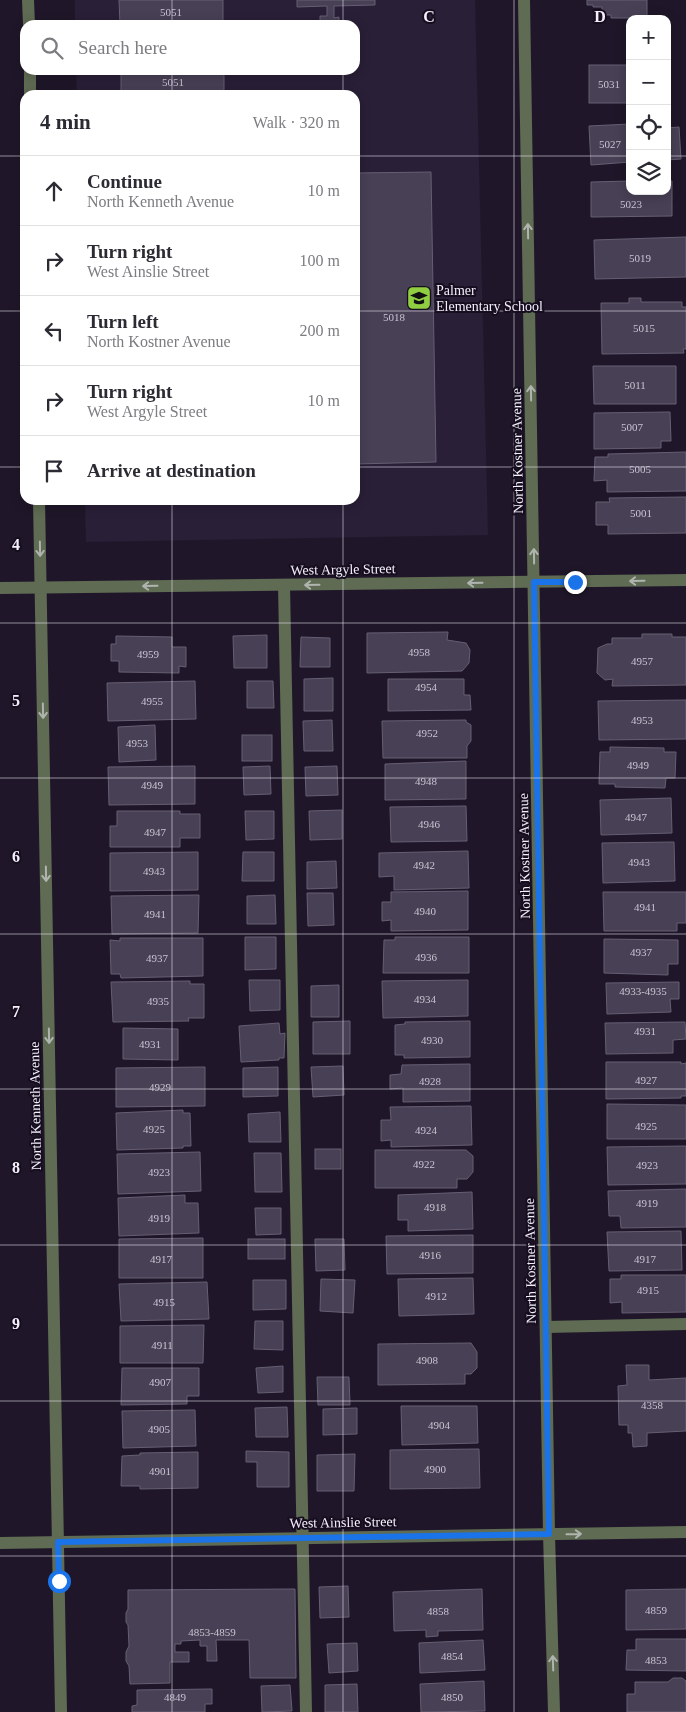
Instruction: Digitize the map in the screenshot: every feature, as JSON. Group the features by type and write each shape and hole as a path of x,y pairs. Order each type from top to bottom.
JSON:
{"street":[{"path":"28,0 29,20"},
{"name":"North Kostner Avenue","path":"524,0 549,1534 554,1712"},
{"path":"30,75 30,90"},
{"name":"North Kenneth Avenue","path":"39,505 61,1712"},
{"name":"West Argyle Street","path":"0,588 686,580"},
{"path":"284,585 306,1712"},
{"path":"546,1327 686,1324"},
{"name":"West Ainslie Street","path":"0,1543 686,1532"}],"shaded area":[{"name":"Palmer Elementary School","path":"75,0 475,0 488,535 86,542 85,505 360,505 360,90 77,90 76,75 360,75 360,20 75,20"}],"building":[{"path":"119,0 223,0 223,20 120,20"},
{"path":"297,0 375,0 375,5 334,6 334,18 339,17 339,20 320,20 320,16 327,16 327,6 297,7"},
{"path":"587,0 647,0 647,15 626,15 626,18 611,18 611,15 602,15 602,7 587,5"},
{"path":"589,65 626,65 626,103 589,103"},
{"path":"121,75 224,75 224,90 121,90"},
{"path":"626,124 626,162 591,165 589,126"},
{"path":"679,127 681,159 671,160 671,128"},
{"path":"431,172 436,462 360,464 360,173"},
{"path":"626,181 626,195 671,195 672,181 672,216 591,217 591,182"},
{"path":"686,237 686,277 595,279 594,240"},
{"path":"629,298 641,298 641,302 682,302 682,307 686,307 686,349 683,349 684,353 602,354 601,303 629,303"},
{"path":"593,366 676,366 676,404 594,404"},
{"path":"670,412 671,441 661,441 661,448 594,449 594,413"},
{"path":"686,452 686,491 607,492 607,480 594,481 595,457 608,457 608,454"},
{"path":"686,497 686,533 608,534 608,525 596,525 596,502 610,502 609,498"},
{"path":"448,632 447,640 466,643 470,650 469,663 462,671 367,673 367,633"},
{"path":"642,634 672,634 672,637 686,637 686,685 612,686 613,679 605,680 597,673 598,648 612,644 612,638 642,638"},
{"path":"267,635 267,668 234,668 233,636"},
{"path":"116,636 172,637 172,647 186,647 186,667 179,666 179,673 119,672 119,661 111,661 111,644 116,644"},
{"path":"301,637 330,638 330,667 300,667"},
{"path":"333,678 333,711 304,711 304,679"},
{"path":"388,679 464,679 464,695 470,695 471,710 388,711"},
{"path":"195,681 196,719 108,721 107,683"},
{"path":"247,681 273,681 274,708 247,708"},
{"path":"686,700 686,739 599,740 598,701"},
{"path":"332,720 333,751 304,751 303,721"},
{"path":"466,720 471,725 471,741 467,746 467,758 383,758 382,721"},
{"path":"155,725 156,760 119,762 118,727"},
{"path":"242,735 272,735 272,761 242,761"},
{"path":"610,747 664,748 664,752 676,752 675,778 666,778 665,788 615,787 615,784 599,784 600,752 610,752"},
{"path":"466,761 466,799 385,800 385,764"},
{"path":"195,766 195,804 109,805 108,767"},
{"path":"270,766 271,794 244,795 243,767"},
{"path":"337,766 338,795 306,796 305,767"},
{"path":"671,798 672,833 601,835 600,800"},
{"path":"466,806 467,841 391,842 390,807"},
{"path":"342,810 342,839 310,840 309,811"},
{"path":"117,811 180,811 180,814 200,814 200,838 180,838 180,847 110,847 110,826 117,826"},
{"path":"245,811 274,811 274,839 246,840"},
{"path":"674,842 675,881 603,883 602,843"},
{"path":"468,851 469,888 394,890 394,876 379,877 379,853"},
{"path":"198,852 198,890 110,891 110,853"},
{"path":"243,852 274,852 274,881 242,881"},
{"path":"336,861 337,888 307,889 307,862"},
{"path":"468,891 468,930 391,931 391,920 382,921 382,902 391,902 391,892"},
{"path":"603,892 686,892 686,923 677,923 677,931 604,931"},
{"path":"307,893 333,893 334,925 308,926"},
{"path":"199,895 198,933 112,934 111,896"},
{"path":"275,895 276,924 247,924 247,896"},
{"path":"245,937 276,937 276,969 245,970"},
{"path":"395,937 469,937 469,973 383,973 384,940 395,940"},
{"path":"120,938 203,938 203,976 121,978 120,974 111,974 110,940 120,941"},
{"path":"604,939 678,940 678,964 668,964 668,975 604,973"},
{"path":"249,980 280,980 280,1010 250,1011"},
{"path":"468,980 468,1016 383,1018 382,981"},
{"path":"190,981 190,984 204,984 204,1018 188,1018 189,1021 113,1022 111,982"},
{"path":"679,982 679,999 670,999 671,1012 607,1014 606,983"},
{"path":"339,985 339,1017 311,1017 311,986"},
{"path":"350,1021 350,1054 313,1054 313,1022"},
{"path":"470,1021 470,1057 404,1058 404,1055 395,1055 395,1025 405,1024 405,1022"},
{"path":"685,1022 686,1039 673,1040 673,1053 606,1054 605,1023"},
{"path":"279,1023 280,1034 285,1033 284,1058 279,1058 279,1060 241,1062 239,1026"},
{"path":"123,1028 178,1029 178,1060 123,1059"},
{"path":"606,1062 686,1063 686,1096 681,1096 681,1098 606,1099"},
{"path":"470,1064 470,1101 403,1102 403,1088 390,1089 390,1075 401,1074 402,1065"},
{"path":"343,1066 344,1095 313,1097 311,1067"},
{"path":"205,1067 205,1106 116,1107 116,1068"},
{"path":"278,1067 278,1096 243,1097 243,1068"},
{"path":"607,1104 686,1105 686,1139 607,1139"},
{"path":"471,1106 472,1145 391,1147 391,1140 381,1141 381,1120 391,1120 390,1107"},
{"path":"183,1110 183,1113 190,1113 191,1146 183,1146 183,1148 117,1150 116,1113"},
{"path":"280,1112 281,1142 249,1142 248,1114"},
{"path":"686,1146 686,1184 608,1185 607,1147"},
{"path":"315,1149 341,1149 341,1169 315,1169"},
{"path":"375,1150 466,1150 473,1156 473,1172 467,1179 457,1179 457,1188 375,1188"},
{"path":"200,1152 201,1191 118,1194 117,1154"},
{"path":"254,1153 281,1153 282,1192 255,1192"},
{"path":"686,1189 686,1227 621,1228 620,1216 609,1216 608,1191"},
{"path":"472,1192 473,1229 408,1231 408,1220 398,1220 398,1195"},
{"path":"185,1195 185,1203 198,1203 199,1233 119,1236 118,1198"},
{"path":"255,1208 281,1208 281,1234 256,1235"},
{"path":"681,1231 682,1270 609,1271 607,1232"},
{"path":"473,1235 473,1273 387,1274 386,1236"},
{"path":"203,1238 203,1278 119,1278 119,1239"},
{"path":"248,1239 285,1239 285,1259 248,1259"},
{"path":"315,1239 344,1239 345,1270 316,1271"},
{"path":"621,1275 686,1275 686,1312 622,1313 622,1302 610,1303 610,1279 621,1279"},
{"path":"473,1278 474,1314 399,1316 398,1279"},
{"path":"321,1279 355,1280 353,1313 320,1311"},
{"path":"253,1280 286,1280 286,1309 253,1310"},
{"path":"207,1282 209,1319 121,1321 119,1284"},
{"path":"255,1321 283,1321 283,1350 254,1349"},
{"path":"204,1325 203,1363 120,1363 120,1326"},
{"path":"471,1343 477,1352 477,1368 471,1374 465,1374 465,1384 378,1385 378,1344"},
{"path":"626,1365 649,1365 649,1380 686,1378 686,1431 647,1433 647,1446 633,1447 632,1433 628,1433 628,1425 619,1425 618,1386 627,1385"},
{"path":"283,1366 283,1392 258,1393 256,1368"},
{"path":"122,1368 199,1368 199,1396 187,1396 187,1404 121,1405"},
{"path":"317,1377 349,1377 350,1405 318,1405"},
{"path":"401,1406 477,1406 478,1443 402,1445"},
{"path":"287,1407 288,1437 256,1437 255,1408"},
{"path":"357,1408 357,1434 323,1435 323,1409"},
{"path":"195,1410 196,1446 123,1448 122,1411"},
{"path":"479,1449 480,1488 390,1489 390,1450"},
{"path":"246,1451 289,1452 289,1487 257,1487 257,1462 246,1462"},
{"path":"198,1452 198,1488 140,1489 140,1486 121,1486 122,1456 140,1455 140,1453"},
{"path":"355,1454 354,1491 317,1491 317,1455"},
{"path":"348,1586 349,1617 320,1618 319,1587"},
{"path":"295,1589 296,1678 250,1678 249,1640 216,1640 217,1661 207,1661 207,1646 200,1646 200,1640 181,1641 181,1644 175,1644 175,1652 189,1652 189,1662 170,1662 170,1683 130,1684 129,1666 126,1661 126,1652 129,1646 128,1625 126,1622 128,1590"},
{"path":"482,1589 483,1630 438,1631 438,1636 426,1637 426,1630 394,1631 393,1592"},
{"path":"686,1589 686,1629 626,1630 626,1590"},
{"path":"636,1639 686,1639 686,1671 626,1670 627,1650 636,1650"},
{"path":"483,1640 485,1670 420,1673 419,1643"},
{"path":"357,1643 358,1671 329,1673 327,1644"},
{"path":"673,1678 682,1678 686,1681 686,1712 627,1712 627,1694 635,1694 635,1682 668,1682"},
{"path":"484,1681 485,1711 421,1712 420,1684"},
{"path":"357,1684 358,1712 325,1712 325,1685"},
{"path":"290,1685 292,1711 262,1712 261,1686"},
{"path":"212,1689 212,1704 205,1704 205,1712 132,1712 132,1706 137,1705 137,1690"}],"place":[{"name":"Palmer Elementary School","path":"419,298"}],"route":[{"path":"59,1581 58,1542 549,1534 534,582 575,582"}]}
